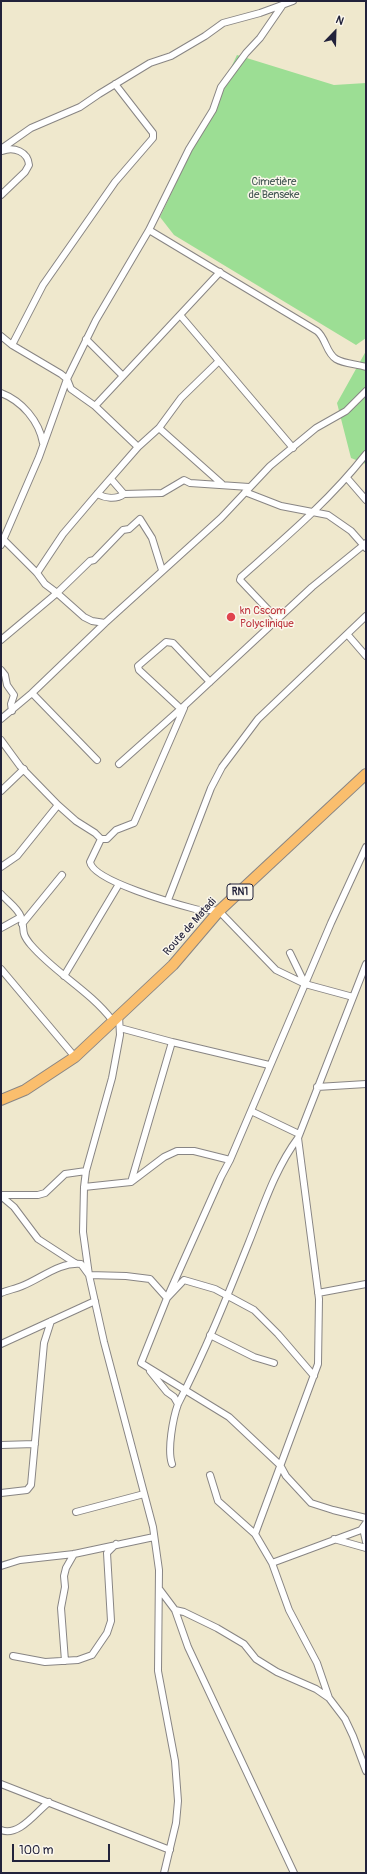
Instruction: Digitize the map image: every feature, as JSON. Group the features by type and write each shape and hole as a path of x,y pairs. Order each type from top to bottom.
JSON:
{"highway":[{"name":"Route de Matadi","path":"115,1017 173,965 220,911 366,774"},
{"name":"RN1","path":"1,1100 25,1090 74,1057 115,1017"}],"street":[{"path":"1,151 31,128 80,107 150,63 171,56 205,36 223,23 282,6 293,1"},
{"path":"105,623 88,620 45,584 37,574 2,542 43,445 67,379 86,339 149,230 189,149 213,110 221,87 246,53 265,32 282,6"},
{"path":"12,345 43,285 115,182 153,138 153,133 115,84"},
{"path":"1,151 10,149 19,151 26,156 29,165 25,172 1,195"},
{"path":"149,230 319,333 335,359 366,367"},
{"path":"95,406 220,272"},
{"path":"180,315 219,361 230,371 293,448"},
{"path":"1,336 12,345 61,374 67,379 68,387 95,406 138,447"},
{"path":"86,339 123,376"},
{"path":"37,574 63,534 97,494 138,447 159,428 181,398 219,361"},
{"path":"1,719 32,693 162,570 221,518 247,489 321,425 346,411 366,392"},
{"path":"1,393 14,400 31,416 40,429 43,445"},
{"path":"159,428 222,484"},
{"path":"277,619 240,578 313,512 347,478 366,454"},
{"path":"347,478 366,500"},
{"path":"111,479 124,494"},
{"path":"97,494 108,498 120,497 124,494 162,493 184,480 190,482 222,484 247,489 281,506 328,515 351,531 365,546 312,587 183,708 119,764"},
{"path":"1,640 57,593 90,561 94,560 123,530 129,529 140,519 152,538 162,570"},
{"path":"168,900 211,788 222,767 258,719 366,616"},
{"path":"347,634 366,656"},
{"path":"183,708 139,670 138,666 166,642 170,642 173,643 210,682"},
{"path":"1,670 5,675 7,685 14,695 11,704 12,711"},
{"path":"32,693 97,760"},
{"path":"1,740 24,769 58,805 76,821 95,833 101,839 107,839 112,833 122,826 134,824 183,708"},
{"path":"1,791 24,769"},
{"path":"1,867 18,856 58,805"},
{"path":"101,839 90,859 90,865 94,870 119,884 195,909 210,908 220,911 270,965 305,984 353,997"},
{"path":"366,847 269,1065 230,1160 167,1298 141,1363 229,1417 280,1465 286,1476 311,1503 366,1518"},
{"path":"1,928 22,920 62,875"},
{"path":"64,976 119,884"},
{"path":"1,894 18,912 22,920 22,933 30,944 64,976 115,1017 120,1028 112,1078 86,1171 84,1187 83,1232 89,1275 104,1342 144,1494 154,1537 159,1570 158,1671 175,1761 178,1795 177,1816 164,1873"},
{"path":"290,953 305,984"},
{"path":"172,1464 169,1457 169,1449 178,1404 186,1390 227,1297 271,1186 283,1161 298,1136 366,964"},
{"path":"1,969 74,1057"},
{"path":"120,1028 269,1065"},
{"path":"131,1182 172,1042"},
{"path":"317,1087 366,1084"},
{"path":"251,1111 298,1136"},
{"path":"255,1534 318,1364 318,1293 298,1136"},
{"path":"84,1187 131,1182 164,1157 177,1151 194,1151 230,1160"},
{"path":"1,1196 38,1195 45,1193 66,1174 86,1171"},
{"path":"1,1196 14,1207 38,1239 75,1263 81,1264 89,1275"},
{"path":"1,1293 21,1286 56,1269 75,1263"},
{"path":"89,1275 126,1276 150,1279 167,1298"},
{"path":"167,1298 184,1280 216,1289 227,1297 254,1310 278,1334 314,1376"},
{"path":"318,1293 366,1284"},
{"path":"1,1344 95,1301"},
{"path":"1,1493 29,1488 32,1481 44,1343 51,1321"},
{"path":"210,1335 254,1357 274,1363"},
{"path":"304,1366 318,1364"},
{"path":"147,1367 167,1392 174,1397 178,1404"},
{"path":"1,1445 35,1444"},
{"path":"210,1475 218,1502 255,1534 272,1563 289,1610 322,1675 329,1698"},
{"path":"76,1512 144,1494"},
{"path":"272,1563 334,1539 364,1525 366,1542"},
{"path":"1,1566 20,1560 74,1554 154,1537"},
{"path":"334,1539 366,1548"},
{"path":"13,1656 45,1662 78,1660 92,1655 107,1633 111,1614 107,1552 116,1544"},
{"path":"65,1661 61,1613 65,1587 64,1576 67,1564 74,1554"},
{"path":"160,1590 175,1610 188,1647 294,1873"},
{"path":"175,1610 184,1612 217,1628 244,1644 256,1659 277,1672 316,1689 329,1698 345,1719 354,1736 366,1770"},
{"path":"1,1784 170,1850"},
{"path":"1,1830 12,1831 19,1829 49,1802"}],"green space":[{"name":"Cimetière de Benseke","path":"237,55 334,85 366,83 366,338 356,345 174,235 160,217"},
{"path":"366,351 366,464 351,458 337,403"}],"place":[{"name":"kn Cscom Polyclinique","path":"231,617"}]}
